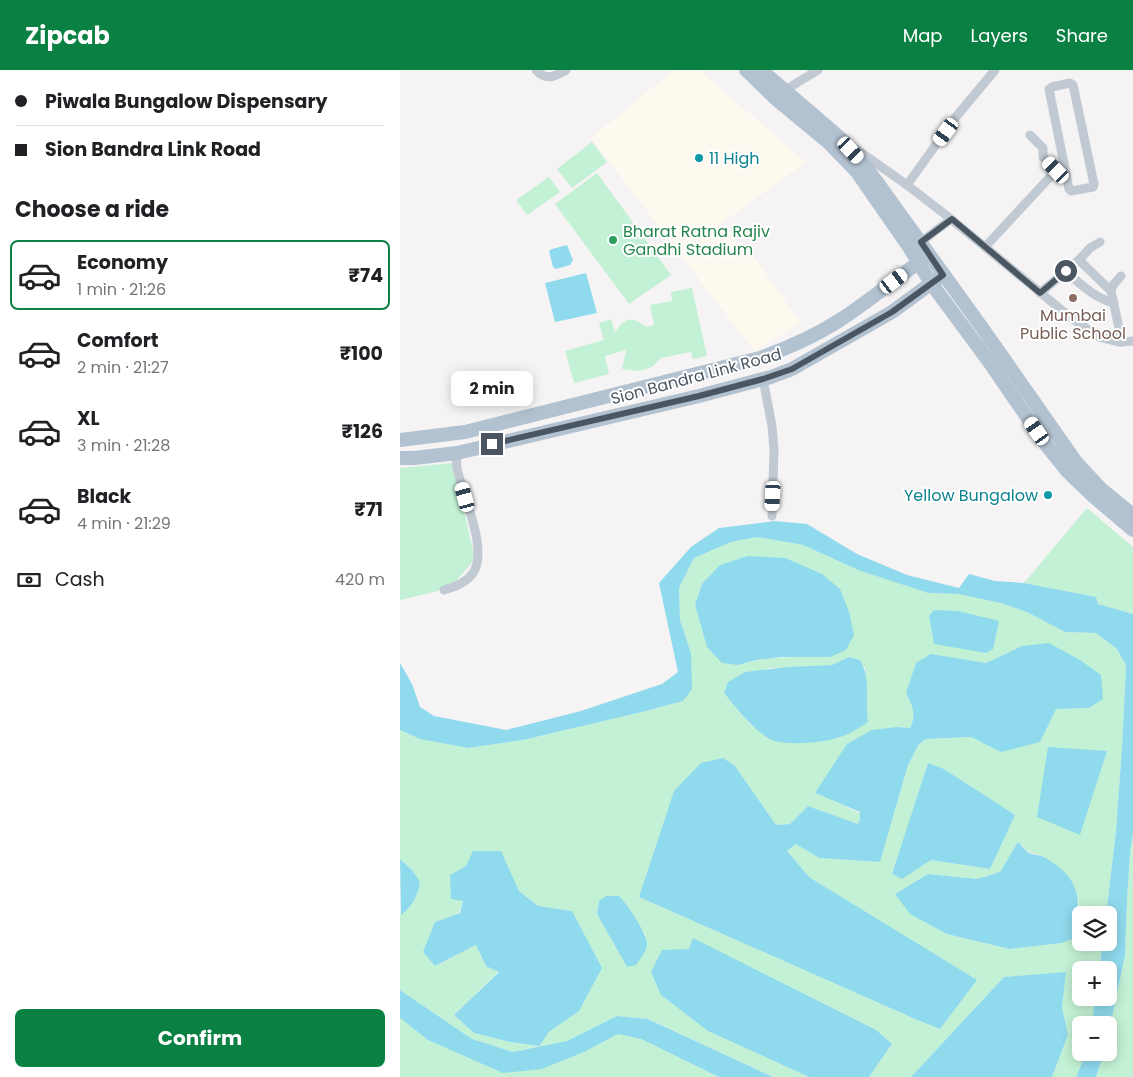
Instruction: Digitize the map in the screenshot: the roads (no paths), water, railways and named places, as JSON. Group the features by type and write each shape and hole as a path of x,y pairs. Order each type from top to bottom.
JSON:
{"main road":[{"path":"746,70 838,136 864,164 984,329 1076,462 1101,489 1133,515"},
{"path":"761,70 779,94 857,172 909,247 917,263 931,283 1047,446 1068,472 1133,530"},
{"path":"400,440 465,432 760,358 796,345 840,320 930,254"},
{"name":"Sion Bandra Link Road","path":"400,458 457,452 763,379 792,369 838,344 892,312 943,275"},
{"path":"669,381 675,401"},
{"path":"622,393 626,412"}],"street":[{"path":"536,70 543,77 549,78 566,70"},
{"path":"779,94 818,70"},
{"path":"907,184 955,118 995,70"},
{"path":"1071,83 1073,85 1094,186 1070,190 1064,162 1049,89 1052,86 1071,83"},
{"path":"1030,135 1043,148 1043,157 1056,170"},
{"path":"838,136 907,184 952,219 1070,317 1099,337 1122,342 1133,341"},
{"path":"985,247 1064,162"},
{"path":"921,242 952,219"},
{"path":"1040,293 1079,260 1090,248 1100,242"},
{"path":"1079,260 1112,291"},
{"path":"1066,271 1094,296 1114,303"},
{"path":"1121,276 1113,285 1112,291 1122,342"},
{"path":"763,379 772,426 774,450 772,516"},
{"path":"444,590 457,586 468,579 474,572 479,560 478,544 457,466 457,452"}],"water":[{"path":"567,245 573,260 570,265 556,269 553,267 549,251"},
{"path":"586,273 597,313 555,322 545,283"},
{"path":"775,521 807,524 857,554 907,575 959,588 969,574 995,581 1024,583 1096,597 1098,604 1133,614 1133,832 1130,853 1125,955 1117,994 1117,961 1100,961 1102,951 1117,951 1117,906 1107,906 1116,831 1126,665 1117,649 1096,633 1065,632 1027,612 1001,603 958,594 928,593 858,570 803,545 757,537 731,542 694,558 679,588 680,620 691,653 692,689 683,701 523,740 468,748 420,739 400,730 400,663 412,684 420,707 434,716 506,730 581,711 662,684 678,672 659,583 691,547 719,528"},
{"path":"748,556 785,558 822,574 840,589 849,612 854,635 846,650 830,657 781,657 738,665 722,663 707,647 695,605 702,584 720,565"},
{"path":"934,610 958,611 999,621 993,649 986,653 934,644 929,616"},
{"path":"1049,643 1080,660 1101,675 1103,699 1089,708 1056,709 1040,742 1001,752 971,737 926,739 919,744 908,765 880,862 819,858 796,844 787,851 809,877 977,980 940,1029 639,897 674,791 701,763 723,758 735,766 776,825 790,824 808,806 858,824 860,812 815,793 847,744 872,730 897,727 910,728 913,714 912,706 906,693 916,663 931,654 986,663 1022,646"},
{"path":"849,657 860,660 863,666 867,681 868,722 853,732 837,738 806,743 775,741 754,727 724,693 728,682 745,672 787,667 832,665"},
{"path":"1048,747 1107,751 1080,835 1037,817"},
{"path":"928,763 944,769 1015,815 990,869 931,860 902,879 892,874"},
{"path":"1018,842 1029,853 1044,857 1066,873 1076,891 1078,901 1078,906 1072,906 1072,939 1062,943 1009,949 947,934 910,914 895,894 928,874 977,879 1000,872"},
{"path":"473,851 501,851 519,891 538,906 572,911 602,968 579,1011 549,1032 539,1046 510,1042 474,1033 454,1015 499,972 486,966 476,945 435,966 423,952 435,922 460,913 463,901 451,899 450,875 466,866"},
{"path":"400,859 412,870 420,882 414,900 401,915"},
{"path":"606,896 619,896 622,899 644,934 647,947 636,965 627,967 597,914 599,901"},
{"path":"693,938 876,1030 892,1044 869,1077 809,1077 708,1031 661,995 651,972 662,950 689,949"},
{"path":"1066,972 1062,1007 1068,1035 1052,1077 911,1077 1004,977"},
{"path":"400,990 472,1039 513,1052 567,1041 617,1016 648,1019 773,1077 719,1077 641,1039 618,1034 584,1052 542,1069 503,1073 428,1040 400,1018"},
{"path":"1094,1006 1114,1006 1112,1016 1093,1016"},
{"path":"1083,1061 1101,1061 1096,1077 1076,1077"}],"place":[{"name":"11 High","path":"699,158"},
{"name":"Bharat Ratna Rajiv Gandhi Stadium","path":"613,240"},
{"name":"Mumbai Public School","path":"1073,298"},
{"name":"Yellow Bungalow","path":"1048,495"}]}
